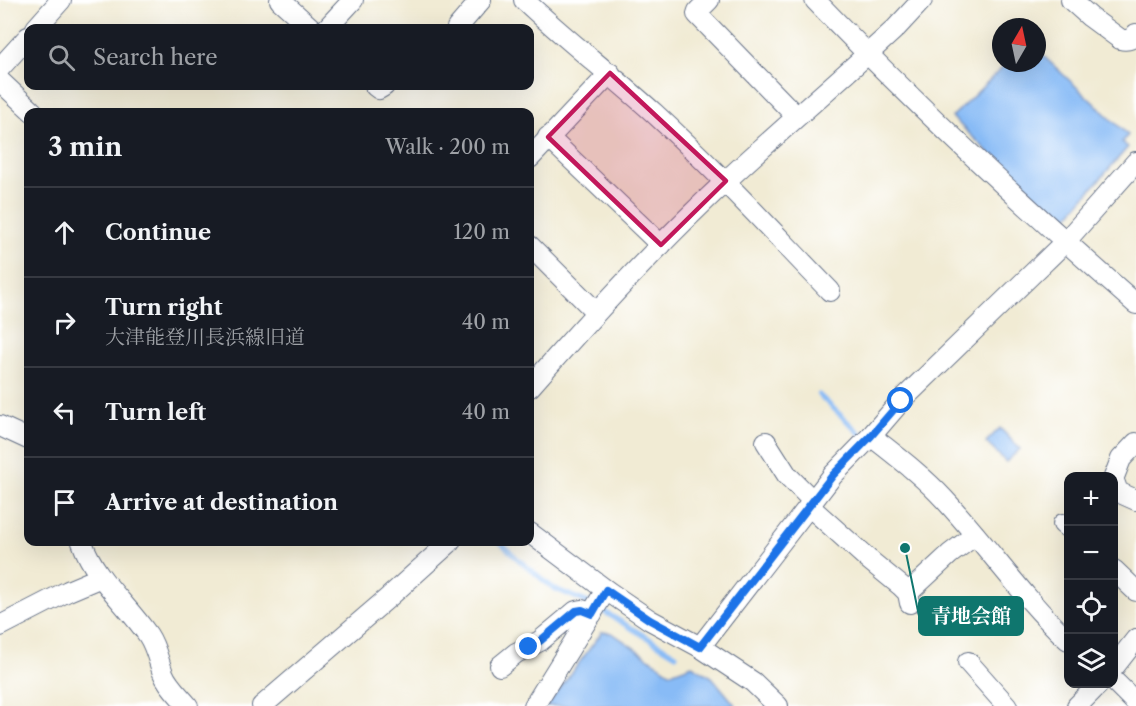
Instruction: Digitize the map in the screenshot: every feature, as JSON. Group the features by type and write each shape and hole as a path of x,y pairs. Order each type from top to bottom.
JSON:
{"street":[{"path":"40,24 62,0"},
{"path":"280,0 307,24"},
{"path":"331,24 353,0"},
{"path":"460,24 481,0"},
{"path":"524,0 563,38 610,73 726,181 830,291"},
{"path":"710,0 697,14 796,116"},
{"path":"814,0 867,54 1065,242 1136,304"},
{"path":"534,382 596,312 661,245 726,181 867,54 922,0"},
{"path":"1071,0 1120,39 1126,41 1136,34"},
{"path":"0,68 24,41"},
{"path":"534,153 610,73"},
{"path":"0,81 29,108"},
{"path":"548,137 661,245"},
{"path":"700,647 833,475 901,401 1065,242 1136,162"},
{"path":"534,250 596,312"},
{"path":"0,426 24,437"},
{"path":"871,436 924,478 946,501 1019,590 1064,636"},
{"path":"766,442 787,475 811,503 909,598 950,554 975,536"},
{"path":"1116,472 1121,459 1136,444"},
{"path":"1118,492 1136,500"},
{"path":"534,536 650,620 700,647 753,682 778,706"},
{"path":"84,546 93,567 147,634 157,650 169,684 188,706"},
{"path":"262,706 446,546"},
{"path":"1118,575 1136,591"},
{"path":"0,626 68,591 101,577"},
{"path":"534,706 606,590"},
{"path":"500,666 516,653 540,641 576,611 582,610 592,614"},
{"path":"1118,661 1136,639"},
{"path":"968,662 1007,706"},
{"path":"1118,686 1136,703"},
{"path":"1077,706 1095,688"}],"highlighted area":[{"path":"610,73 726,181 661,245 548,137"}],"water":[{"path":"1046,58 1128,135 1122,142 1128,147 1062,223 952,117 998,72 1046,72"},
{"path":"1000,428 1020,449 1006,462 986,442"},
{"path":"602,632 612,633 671,673 692,665 712,677 736,706 547,706"}],"waterway":[{"path":"819,395 865,438"},
{"path":"504,546 553,588 589,603"},
{"path":"603,611 676,655"}],"place":[{"name":"青地会館","path":"905,548"}],"route":[{"path":"529,647 540,641 576,611 582,610 592,614 606,590 650,620 700,647 833,475 901,401"}]}
